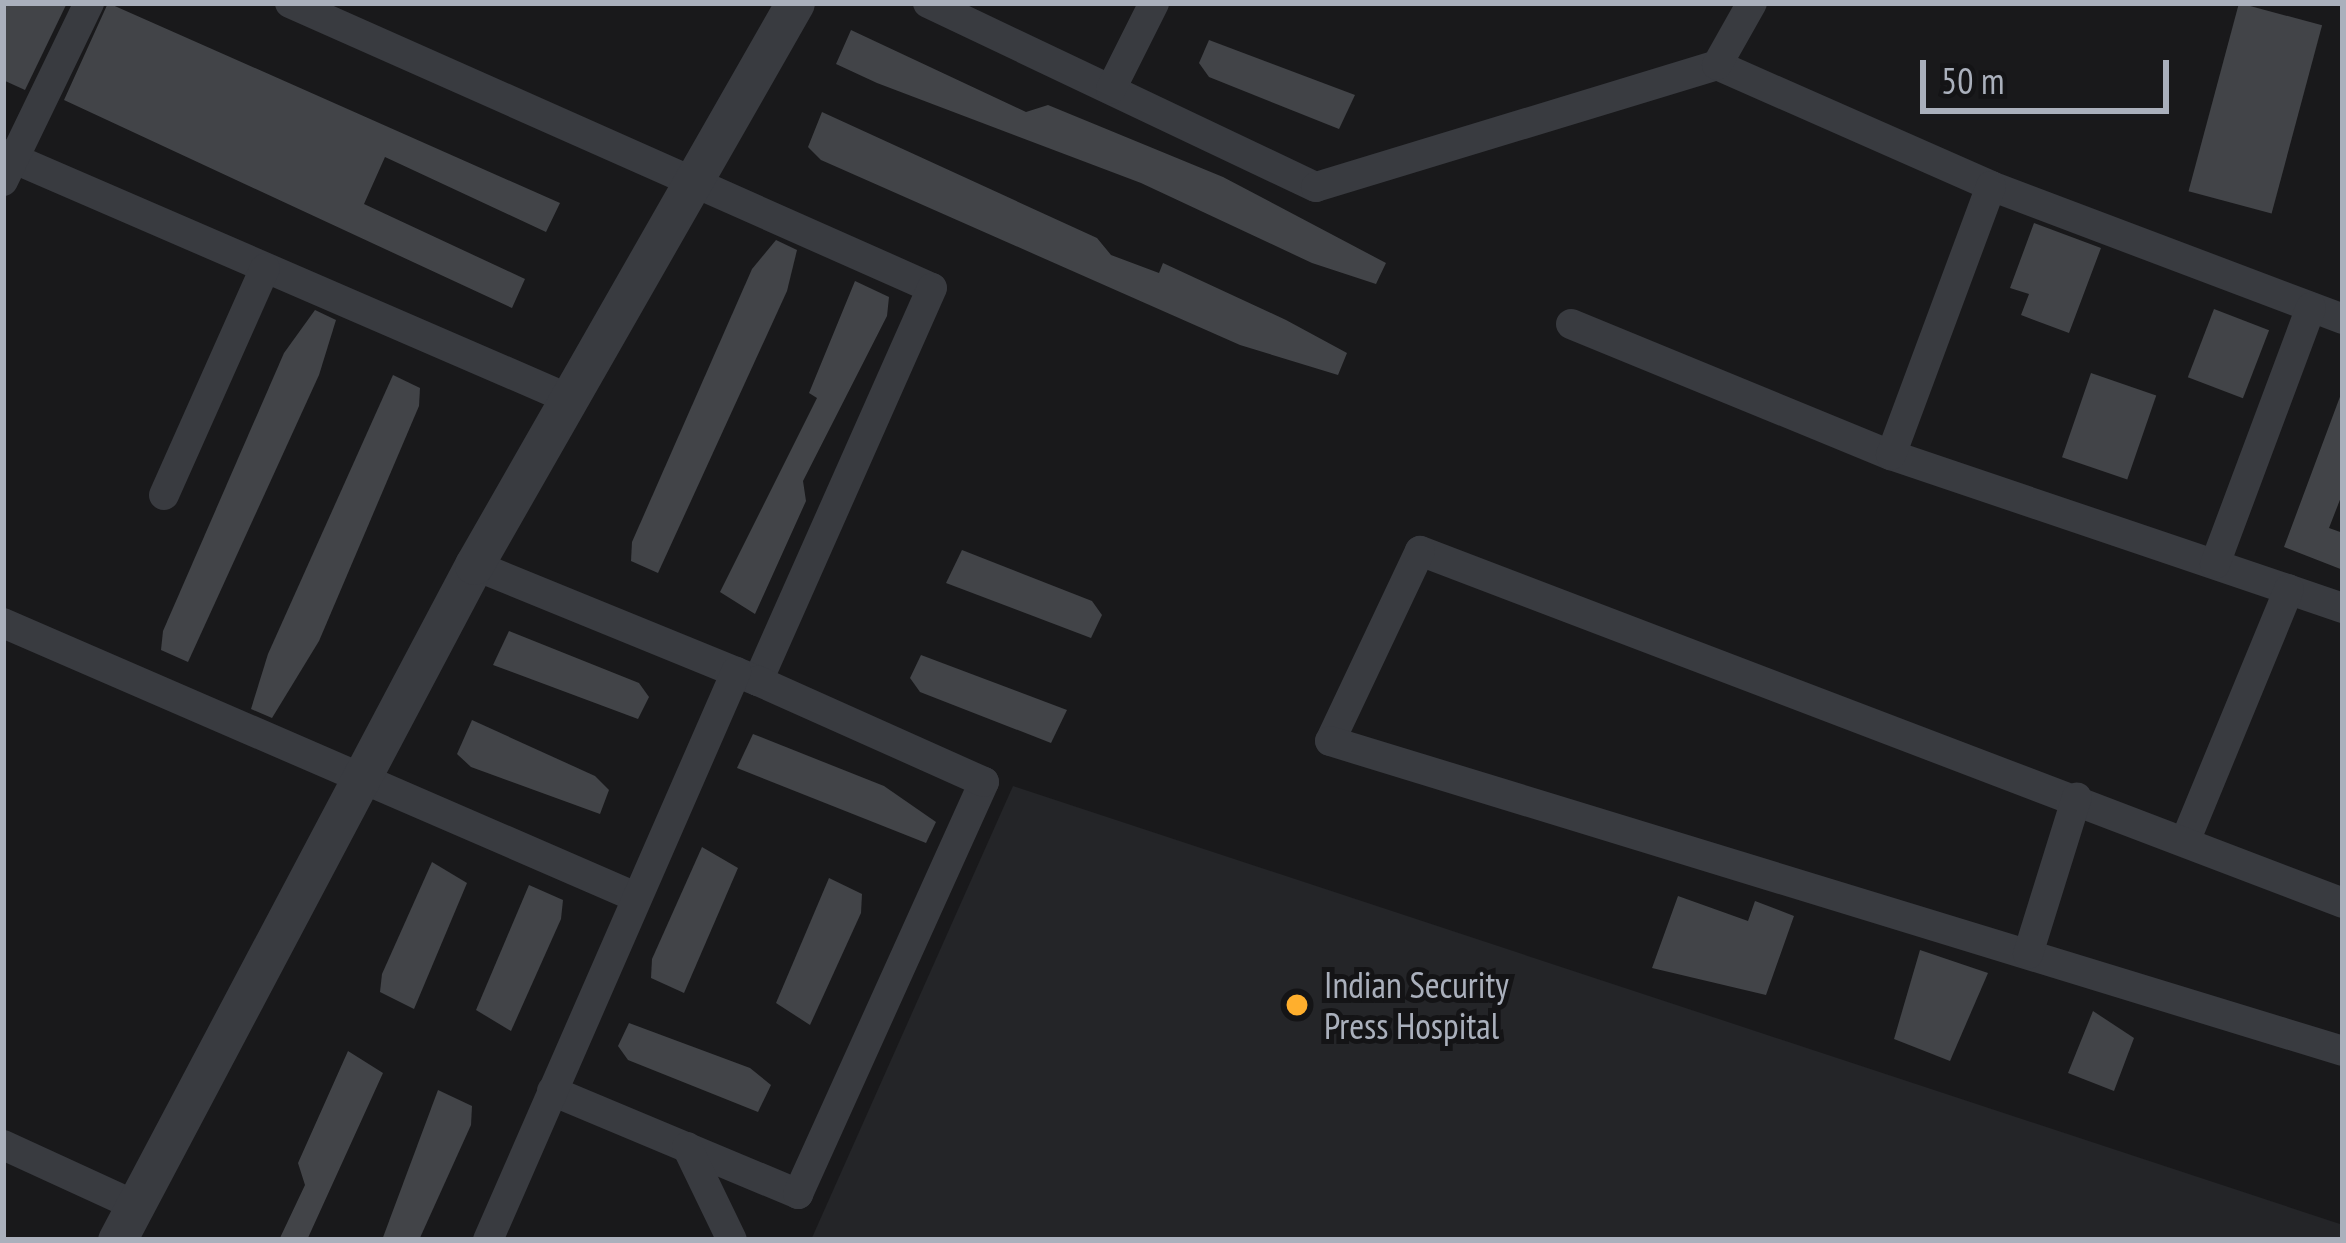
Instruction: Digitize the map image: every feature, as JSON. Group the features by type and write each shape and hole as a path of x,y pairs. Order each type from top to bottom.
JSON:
{"street":[{"path":"89,3 6,164 265,268 567,398"},
{"path":"290,3 932,288 636,897 488,1240"},
{"path":"3,1145 124,1222 474,565 795,3"},
{"path":"928,3 1316,188 1717,65 1991,186 2343,319"},
{"path":"1111,89 1154,3"},
{"path":"1717,65 1752,3"},
{"path":"1891,455 1991,186"},
{"path":"164,495 265,268"},
{"path":"2215,564 2311,307"},
{"path":"1571,324 1891,455 2343,608"},
{"path":"2343,903 2077,797 1420,550 1330,740 2343,1051"},
{"path":"474,565 747,676 985,782 798,1194 552,1091"},
{"path":"2186,839 2289,589"},
{"path":"3,623 636,897"},
{"path":"2028,954 2077,797"},
{"path":"686,1147 732,1240"}],"shaded area":[{"name":"Indian Security Press Hospital","path":"1013,786 2343,1225 2343,1240 811,1240"}],"building":[{"path":"3,3 67,3 25,90 3,80"},
{"path":"108,3 560,203 546,232 385,157 364,204 525,279 512,308 64,100"},
{"path":"2239,3 2322,25 2272,214 2189,191"},
{"path":"851,30 1026,112 1048,105 1223,177 1386,263 1376,284 1312,263 1141,183 877,83 836,64"},
{"path":"1209,40 1355,95 1339,129 1209,77 1199,63"},
{"path":"822,112 1097,238 1111,255 1159,273 1163,263 1286,320 1347,353 1338,375 1240,345 821,160 808,147"},
{"path":"2034,223 2101,248 2069,333 2021,315 2029,294 2010,288"},
{"path":"776,240 797,250 787,291 658,573 631,561 632,542 752,269"},
{"path":"855,281 889,297 887,316 803,481 806,501 755,614 720,592 817,398 809,393"},
{"path":"2214,309 2269,330 2243,398 2188,377"},
{"path":"315,310 336,320 319,375 188,662 161,650 163,631 284,353"},
{"path":"2091,373 2156,395 2127,480 2062,457"},
{"path":"393,375 420,388 419,406 319,641 272,718 251,709 268,654"},
{"path":"2341,394 2343,492 2329,528 2343,533 2343,570 2284,547"},
{"path":"962,550 1092,601 1102,615 1091,638 946,583"},
{"path":"509,631 639,683 649,697 638,719 493,665"},
{"path":"921,655 1067,710 1051,743 920,692 910,678"},
{"path":"472,720 595,776 609,790 600,814 471,767 457,754"},
{"path":"753,734 884,786 936,822 926,843 737,768"},
{"path":"702,847 738,868 684,993 651,978 652,959"},
{"path":"432,862 467,883 414,1009 380,992 382,974"},
{"path":"829,878 862,894 861,913 810,1025 776,1003"},
{"path":"529,885 563,900 561,919 511,1031 476,1010"},
{"path":"1678,896 1748,921 1755,901 1794,916 1766,995 1652,968"},
{"path":"1920,950 1988,973 1950,1061 1894,1039"},
{"path":"2093,1011 2134,1038 2114,1091 2068,1073"},
{"path":"629,1023 750,1068 771,1085 758,1112 628,1060 618,1046"},
{"path":"348,1051 383,1073 307,1240 279,1240 305,1185 298,1163"},
{"path":"438,1090 472,1106 471,1125 419,1240 382,1240"}],"place":[{"name":"Indian Security Press Hospital","path":"1297,1005"}]}
